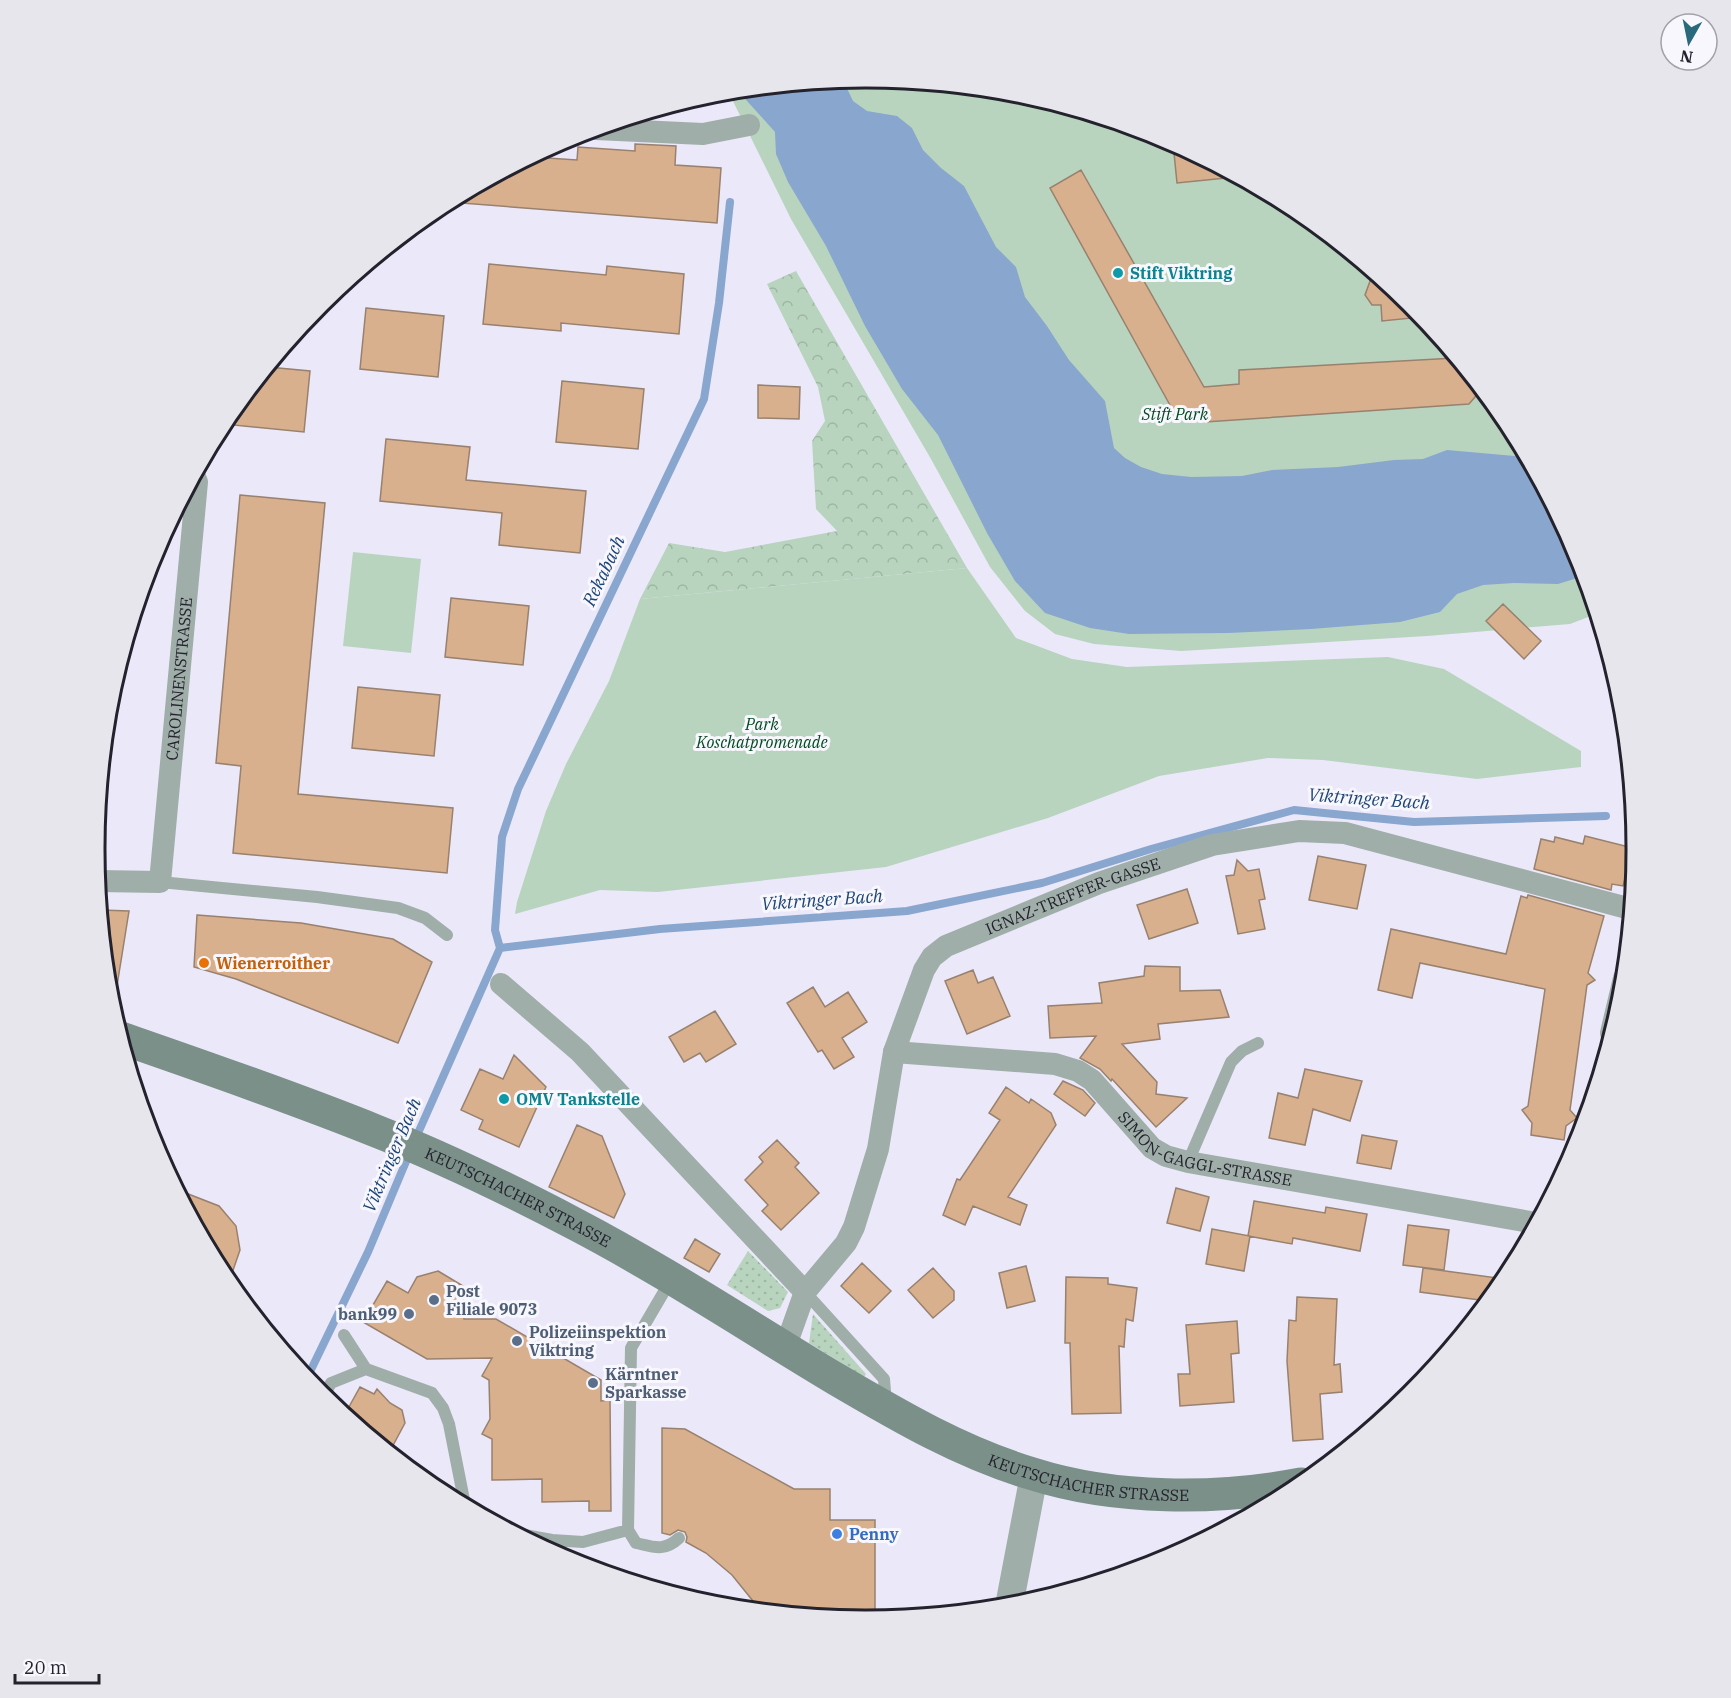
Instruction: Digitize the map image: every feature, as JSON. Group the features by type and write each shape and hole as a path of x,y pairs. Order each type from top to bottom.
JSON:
{"main road":[{"name":"KEUTSCHACHER STRASSE","path":"130,1041 378,1132 573,1223 672,1277 886,1409 981,1456 1034,1475 1098,1489 1162,1494 1232,1493 1277,1488"}],"street":[{"path":"618,130 703,134 749,125"},
{"name":"CAROLINENSTRASSE","path":"160,882 195,491"},
{"name":"IGNAZ-TREFFER-GASSE","path":"785,1348 805,1292 846,1243 854,1227 878,1149 894,1052 924,970 932,957 946,946 1099,883 1212,845 1299,831 1345,833 1623,907"},
{"path":"106,880 160,882"},
{"path":"501,984 580,1052 805,1292"},
{"name":"SIMON-GAGGL-STRASSE","path":"894,1052 1055,1064 1078,1071 1092,1080 1152,1148 1166,1156 1188,1162 1528,1222"},
{"path":"1011,1595 1034,1475"}],"lane":[{"path":"160,882 317,897 398,908 424,918 447,935"},
{"path":"1188,1162 1231,1062 1242,1051 1258,1043"},
{"path":"672,1277 631,1348 628,1530 636,1543 656,1548 670,1546 679,1538"},
{"path":"805,1292 884,1379 886,1409"},
{"path":"344,1335 366,1369 432,1393 443,1408 449,1424 463,1494"},
{"path":"328,1387 331,1383 366,1369"},
{"path":"546,1539 583,1542 628,1530"}],"green space":[{"name":"Stift Park","path":"866,88 965,95 1062,114 1157,146 1202,167 1246,190 1328,246 1367,277 1437,348 1498,426 1524,469 1548,513 1568,558 1589,617 1570,624 1427,636 1181,651 1094,644 1055,634 1025,611 990,567 931,459 791,219 733,100 816,90"},
{"path":"796,271 967,568 640,599 669,543 725,552 837,531 816,509 812,441 825,421 818,387 767,284"},
{"path":"353,552 421,559 411,653 343,646"},
{"name":"Park Koschatpromenade","path":"967,568 1016,638 1072,659 1127,667 1388,657 1444,669 1581,751 1581,767 1477,779 1323,760 1268,758 1159,776 1048,818 886,867 658,892 600,890 515,914 546,811 566,764 609,681 640,599"},
{"path":"748,1251 788,1292 780,1308 768,1311 727,1285"},
{"path":"813,1314 866,1374 864,1377 809,1343"}],"water":[{"path":"847,89 853,101 867,111 897,116 912,128 923,150 964,186 996,247 1016,267 1025,297 1069,360 1105,401 1114,448 1125,458 1141,467 1162,474 1191,477 1242,476 1272,470 1338,467 1423,459 1447,450 1516,456 1548,513 1576,579 1558,584 1483,585 1457,594 1440,612 1400,622 1311,629 1129,634 1090,628 1045,613 1015,581 987,533 938,435 902,389 865,326 826,246 788,182 776,154 775,132 745,98"}],"building":[{"path":"635,144 676,146 675,165 721,168 717,223 464,203 485,190 548,158 577,160 578,147 635,151"},
{"path":"1174,154 1224,178 1177,183"},
{"name":"Stift Viktring","path":"1081,170 1204,387 1239,384 1239,370 1446,359 1476,396 1469,404 1205,422 1199,412 1186,419 1183,411 1176,416 1050,188"},
{"path":"489,264 606,275 607,266 684,274 679,334 561,323 561,331 483,324"},
{"path":"1370,280 1410,318 1382,321 1381,305 1372,305 1365,295"},
{"path":"366,308 444,316 438,377 360,369"},
{"path":"277,368 310,371 304,432 234,425"},
{"path":"562,381 644,389 638,449 556,442"},
{"path":"758,385 800,387 799,419 758,418"},
{"path":"386,439 470,447 466,480 586,491 580,553 499,545 502,513 380,501"},
{"path":"240,495 325,503 298,794 453,808 447,873 233,853 241,766 216,763"},
{"path":"451,598 529,606 523,665 445,657"},
{"path":"1503,604 1541,641 1524,659 1486,621"},
{"path":"358,687 440,695 434,756 352,748"},
{"path":"1585,836 1626,846 1623,886 1612,884 1611,890 1534,869 1541,839 1554,842 1555,837 1583,844"},
{"path":"1318,856 1366,865 1357,909 1309,900"},
{"path":"1237,860 1248,871 1259,869 1265,899 1259,900 1265,929 1238,934 1226,876 1234,875"},
{"path":"1187,889 1198,923 1149,939 1137,905"},
{"path":"1528,895 1604,916 1588,973 1595,980 1587,985 1570,1110 1577,1118 1566,1126 1564,1140 1531,1135 1532,1123 1522,1110 1528,1106 1545,989 1420,963 1412,998 1378,990 1391,929 1506,954 1521,896 1527,898"},
{"path":"108,910 129,911 118,982"},
{"path":"197,915 301,923 393,939 432,962 398,1043 236,979 194,967"},
{"path":"1145,966 1180,967 1180,991 1220,990 1229,1017 1158,1024 1160,1039 1122,1044 1157,1082 1156,1094 1187,1098 1156,1127 1112,1079 1111,1081 1100,1069 1080,1058 1096,1036 1050,1038 1048,1006 1102,1003 1099,983 1144,976"},
{"path":"973,970 978,983 993,977 1010,1016 967,1034 945,981"},
{"path":"813,987 825,1007 848,992 867,1022 842,1038 854,1057 834,1069 822,1050 818,1052 787,1003"},
{"path":"715,1011 736,1044 706,1062 700,1053 684,1062 669,1037"},
{"name":"OMV Tankstelle","path":"514,1055 546,1087 519,1147 479,1129 483,1120 461,1110 480,1069 503,1079"},
{"path":"1305,1069 1362,1081 1350,1121 1313,1109 1305,1145 1269,1138 1278,1093 1298,1098"},
{"path":"1063,1081 1083,1090 1095,1103 1085,1116 1054,1094"},
{"path":"1006,1087 1029,1103 1031,1099 1051,1113 1056,1125 1008,1197 1027,1205 1020,1225 973,1206 965,1225 943,1215 957,1179 960,1180 1000,1120 989,1113"},
{"path":"577,1125 602,1136 625,1194 614,1218 549,1187"},
{"path":"1362,1135 1397,1141 1391,1169 1357,1163"},
{"path":"777,1140 799,1163 795,1167 819,1193 781,1230 762,1211 768,1205 745,1180 763,1162 759,1157"},
{"path":"1176,1188 1209,1197 1200,1231 1167,1223"},
{"path":"188,1194 219,1206 236,1226 240,1250 233,1271"},
{"path":"1254,1201 1325,1213 1326,1207 1367,1214 1360,1251 1293,1238 1292,1244 1248,1236"},
{"path":"1408,1225 1449,1230 1444,1270 1403,1265"},
{"path":"1212,1229 1250,1236 1244,1271 1206,1264"},
{"path":"695,1239 720,1254 709,1272 684,1258"},
{"path":"862,1263 891,1291 869,1313 841,1286"},
{"path":"1026,1266 1035,1301 1007,1308 999,1273"},
{"path":"933,1268 954,1291 954,1300 933,1318 908,1290"},
{"path":"1423,1268 1494,1278 1478,1300 1420,1292"},
{"path":"438,1271 463,1286 464,1319 496,1319 601,1380 601,1401 610,1400 611,1511 589,1511 589,1501 542,1502 542,1479 492,1480 492,1439 482,1434 490,1419 489,1380 482,1376 492,1358 427,1359 363,1322 387,1281 408,1293 417,1277"},
{"path":"1066,1277 1108,1278 1108,1284 1137,1288 1133,1321 1126,1319 1124,1347 1119,1346 1121,1413 1072,1414 1070,1343 1065,1343"},
{"path":"1297,1297 1337,1299 1334,1365 1340,1364 1342,1392 1320,1394 1323,1439 1293,1441 1287,1361 1289,1320 1296,1321"},
{"path":"1237,1321 1239,1353 1231,1354 1234,1402 1180,1406 1178,1374 1190,1374 1186,1325"},
{"path":"360,1387 374,1394 377,1389 390,1403 402,1410 405,1423 394,1444 349,1407"},
{"path":"662,1428 685,1429 794,1489 830,1489 830,1520 875,1520 875,1610 816,1608 753,1601 732,1575 706,1553 686,1542 685,1532 678,1530 670,1535 662,1533"}],"waterway":[{"name":"Rekabach","path":"500,948 495,930 502,837 518,789 704,399 719,303 730,202"},
{"name":"Viktringer Bach","path":"415,1140 500,948 660,929 907,911 1042,883 1151,849 1294,810 1414,822 1606,816"},
{"name":"Viktringer Bach","path":"311,1369 368,1252 410,1152"}],"place":[{"name":"Stift Viktring","path":"1118,273"},
{"name":"Wienerroither","path":"204,963"},
{"name":"OMV Tankstelle","path":"504,1099"},
{"name":"Post Filiale 9073","path":"434,1300"},
{"name":"bank99","path":"409,1314"},
{"name":"Polizeiinspektion Viktring","path":"517,1341"},
{"name":"Kärntner Sparkasse","path":"593,1383"},
{"name":"Penny","path":"837,1534"}]}
